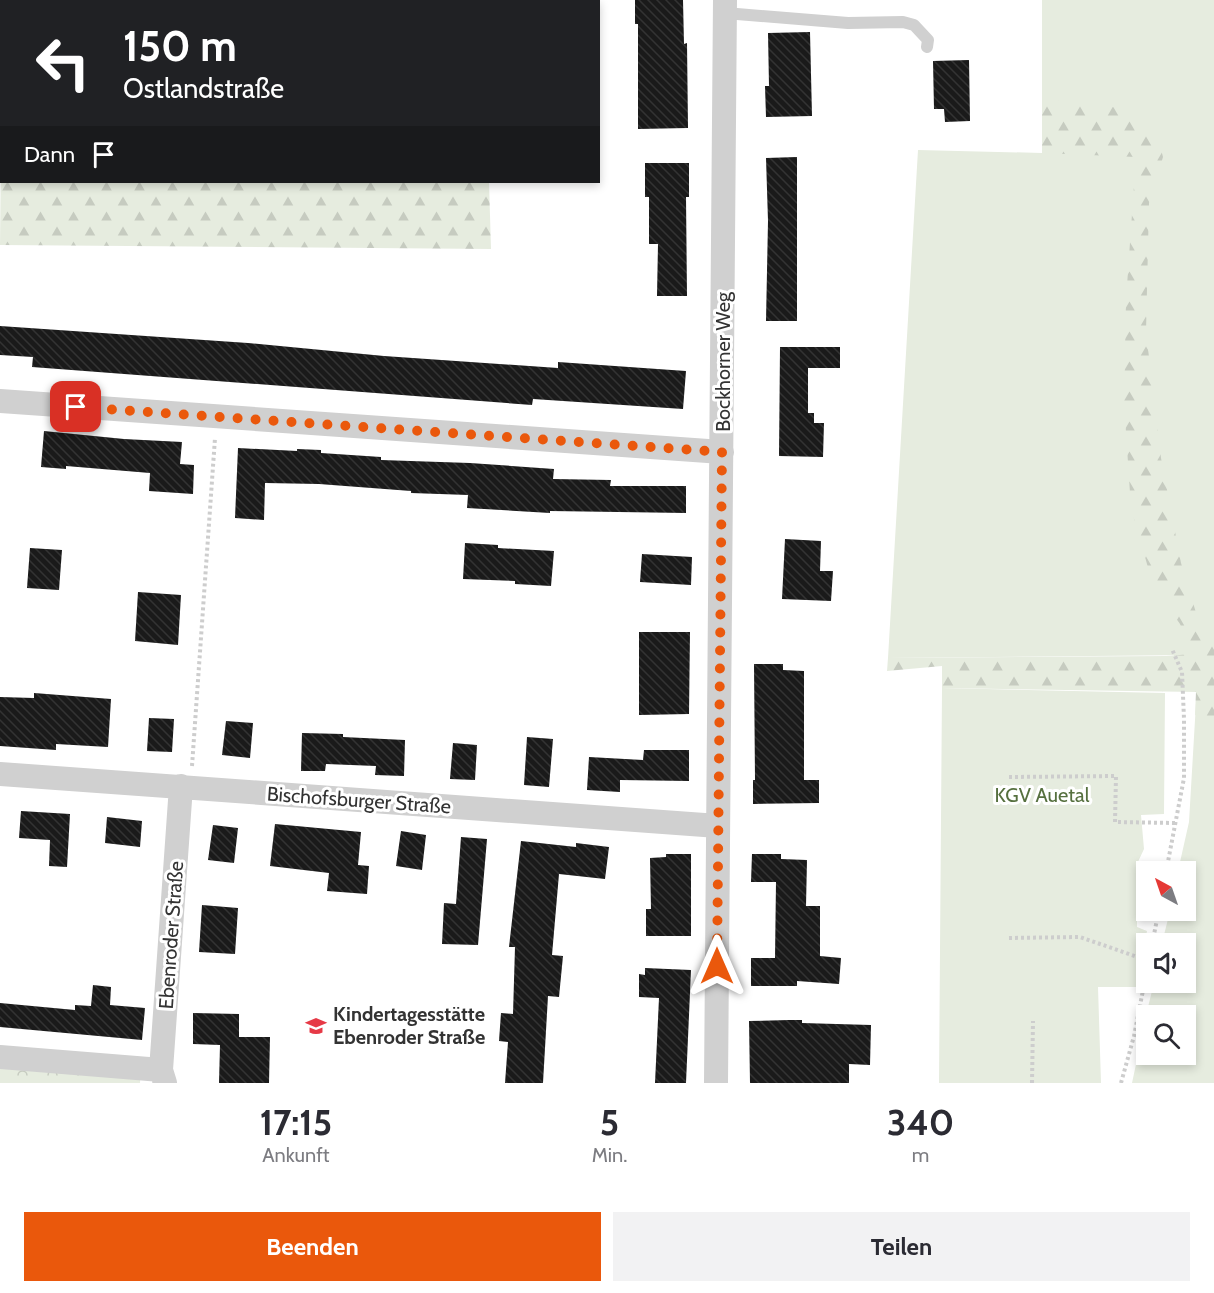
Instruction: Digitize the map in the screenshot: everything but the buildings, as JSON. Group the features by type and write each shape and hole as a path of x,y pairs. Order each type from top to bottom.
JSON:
{"street":[{"name":"Bockhorner Weg","path":"716,1083 725,7"},
{"path":"0,401 722,452"},
{"name":"Bischofsburger Straße","path":"0,774 718,826"},
{"name":"Ebenroder Straße","path":"163,1076 186,787"},
{"path":"0,1057 163,1076"}],"lane":[{"path":"725,7 849,22 903,22 914,25 920,30 928,40 927,47"}],"path":[{"path":"186,787 216,418"},
{"path":"1168,861 1184,778 1182,672 1172,649"},
{"path":"1009,777 1116,776 1115,822 1176,823"},
{"path":"1009,938 1080,937 1136,957"},
{"path":"1121,1083 1142,993"},
{"path":"1032,1083 1033,1022"}],"green space":[{"path":"1042,0 1214,0 1214,1083 1132,1083 1136,1064 1196,1065 1196,1005 1148,1005 1152,993 1196,993 1196,933 1164,933 1168,921 1196,921 1196,861 1180,861 1189,822 1198,669 1193,655 888,658 918,150 1042,153"},
{"path":"1042,99 1121,108 1157,134 1163,157 1149,203 1146,332 1161,458 1181,563 1197,616 1214,641 1214,722 1195,715 1196,692 942,688 942,666 887,671 888,658 1193,654 1180,624 1153,585 1131,508 1124,402 1126,300 1136,157 1042,153"},
{"path":"1,183 489,183 491,249 0,245"},
{"name":"KGV Auetal","path":"942,688 1165,693 1164,814 1141,815 1144,849 1138,861 1136,861 1136,921 1137,927 1147,931 1147,933 1136,933 1136,987 1098,987 1101,1083 939,1083"},
{"path":"0,1060 141,1069 140,1083 0,1083"}],"place":[{"name":"Kindertagesstätte Ebenroder Straße","path":"316,1026"}],"route":[{"path":"76,407 722,452 717,966"}]}
